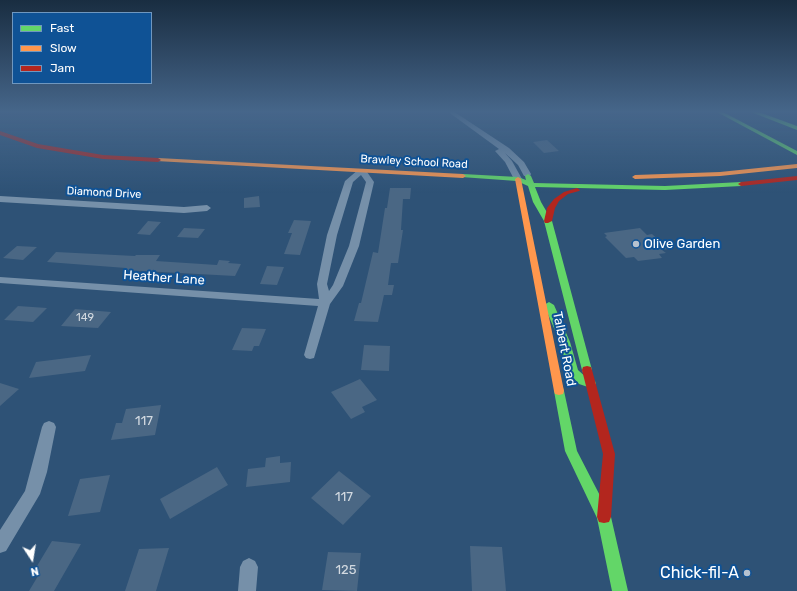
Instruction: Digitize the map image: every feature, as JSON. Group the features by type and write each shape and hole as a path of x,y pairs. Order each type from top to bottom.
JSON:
{"main road":[{"name":"Brawley School Road","path":"16,139 37,146 102,157 362,172 518,179 532,185 590,188 694,187 797,178"},
{"path":"771,139 797,153"},
{"path":"569,176 624,177 715,174 797,166"},
{"path":"518,179 527,174 540,175"},
{"name":"Talbert Road","path":"527,174 537,202 548,221 609,454 604,517"},
{"name":"Talbert Road","path":"518,179 571,451 604,517 620,591"},
{"path":"548,221 551,208 558,198 572,191 590,188"},
{"path":"536,274 565,342 573,372 583,381 591,384"}],"street":[{"path":"488,139 500,145 512,155 521,164 527,174"},
{"path":"488,139 506,158 518,179"},
{"path":"310,355 325,303 338,286 354,246 370,182 362,172 349,181 332,235 322,284 325,303"},
{"name":"Diamond Drive","path":"0,199 184,210 208,208"},
{"name":"Heather Lane","path":"0,280 325,303"},
{"path":"0,545 32,494 39,472 49,427"},
{"path":"247,591 249,567"}],"building":[{"path":"547,140 559,151 544,153 533,142"},
{"path":"390,188 411,188 410,199 403,199 401,230 403,230 398,263 391,263 388,285 394,285 392,295 384,295 378,322 354,321 359,303 361,303 373,252 378,253 385,208 387,208"},
{"path":"259,196 260,207 244,208 244,198"},
{"path":"294,220 311,221 300,255 284,254 292,233 288,233"},
{"path":"148,221 161,222 150,235 137,234"},
{"path":"184,228 205,229 198,238 177,237"},
{"name":"Olive Garden","path":"640,228 647,235 652,234 668,249 662,250 666,253 659,254 662,258 638,261 634,257 626,258 605,237 607,236 604,233"},
{"path":"17,246 37,247 23,260 3,258"},
{"path":"56,252 135,256 160,255 156,261 217,265 219,260 230,261 228,263 241,264 235,276 124,270 126,268 47,262"},
{"path":"267,266 284,267 277,285 260,284"},
{"path":"18,306 47,308 33,322 4,320"},
{"path":"75,309 111,312 98,328 61,326"},
{"path":"242,328 266,329 259,346 254,346 252,351 232,350"},
{"path":"364,345 390,346 389,371 361,370"},
{"path":"91,355 85,371 29,378 36,362"},
{"path":"360,379 377,400 362,407 365,412 351,419 331,392"},
{"path":"0,383 19,389 0,406"},
{"path":"161,405 155,435 111,440 116,423 122,423 126,409"},
{"path":"280,456 280,463 291,462 290,482 246,487 248,469 265,467 266,458"},
{"path":"217,467 228,485 170,519 160,499"},
{"path":"339,471 371,496 343,525 311,498"},
{"path":"110,475 100,512 68,516 80,479"},
{"path":"52,541 81,544 54,591 29,591 38,576 31,576"},
{"path":"470,546 502,547 506,591 472,591"},
{"path":"169,548 156,591 125,591 139,549"},
{"path":"328,552 361,553 357,591 322,590"}],"traffic: fast":[{"path":"770,139 797,153"},
{"path":"463,176 518,179 532,185 665,188 741,184"},
{"path":"528,176 537,202 548,221 587,370"},
{"path":"549,305 565,342 573,372 583,381 591,384"},
{"path":"559,391 571,451 604,517 620,591"}],"traffic: slow":[{"path":"158,160 463,176"},
{"path":"635,177 720,174 797,166"},
{"path":"518,179 559,391"}],"traffic: jam":[{"path":"16,139 37,146 103,157 158,160"},
{"path":"741,184 797,178"},
{"path":"548,221 551,208 556,200 566,193 577,190"},
{"path":"587,370 609,454 604,517"}],"place":[{"name":"Olive Garden","path":"636,244"},
{"name":"Chick-fil-A","path":"747,573"}]}
